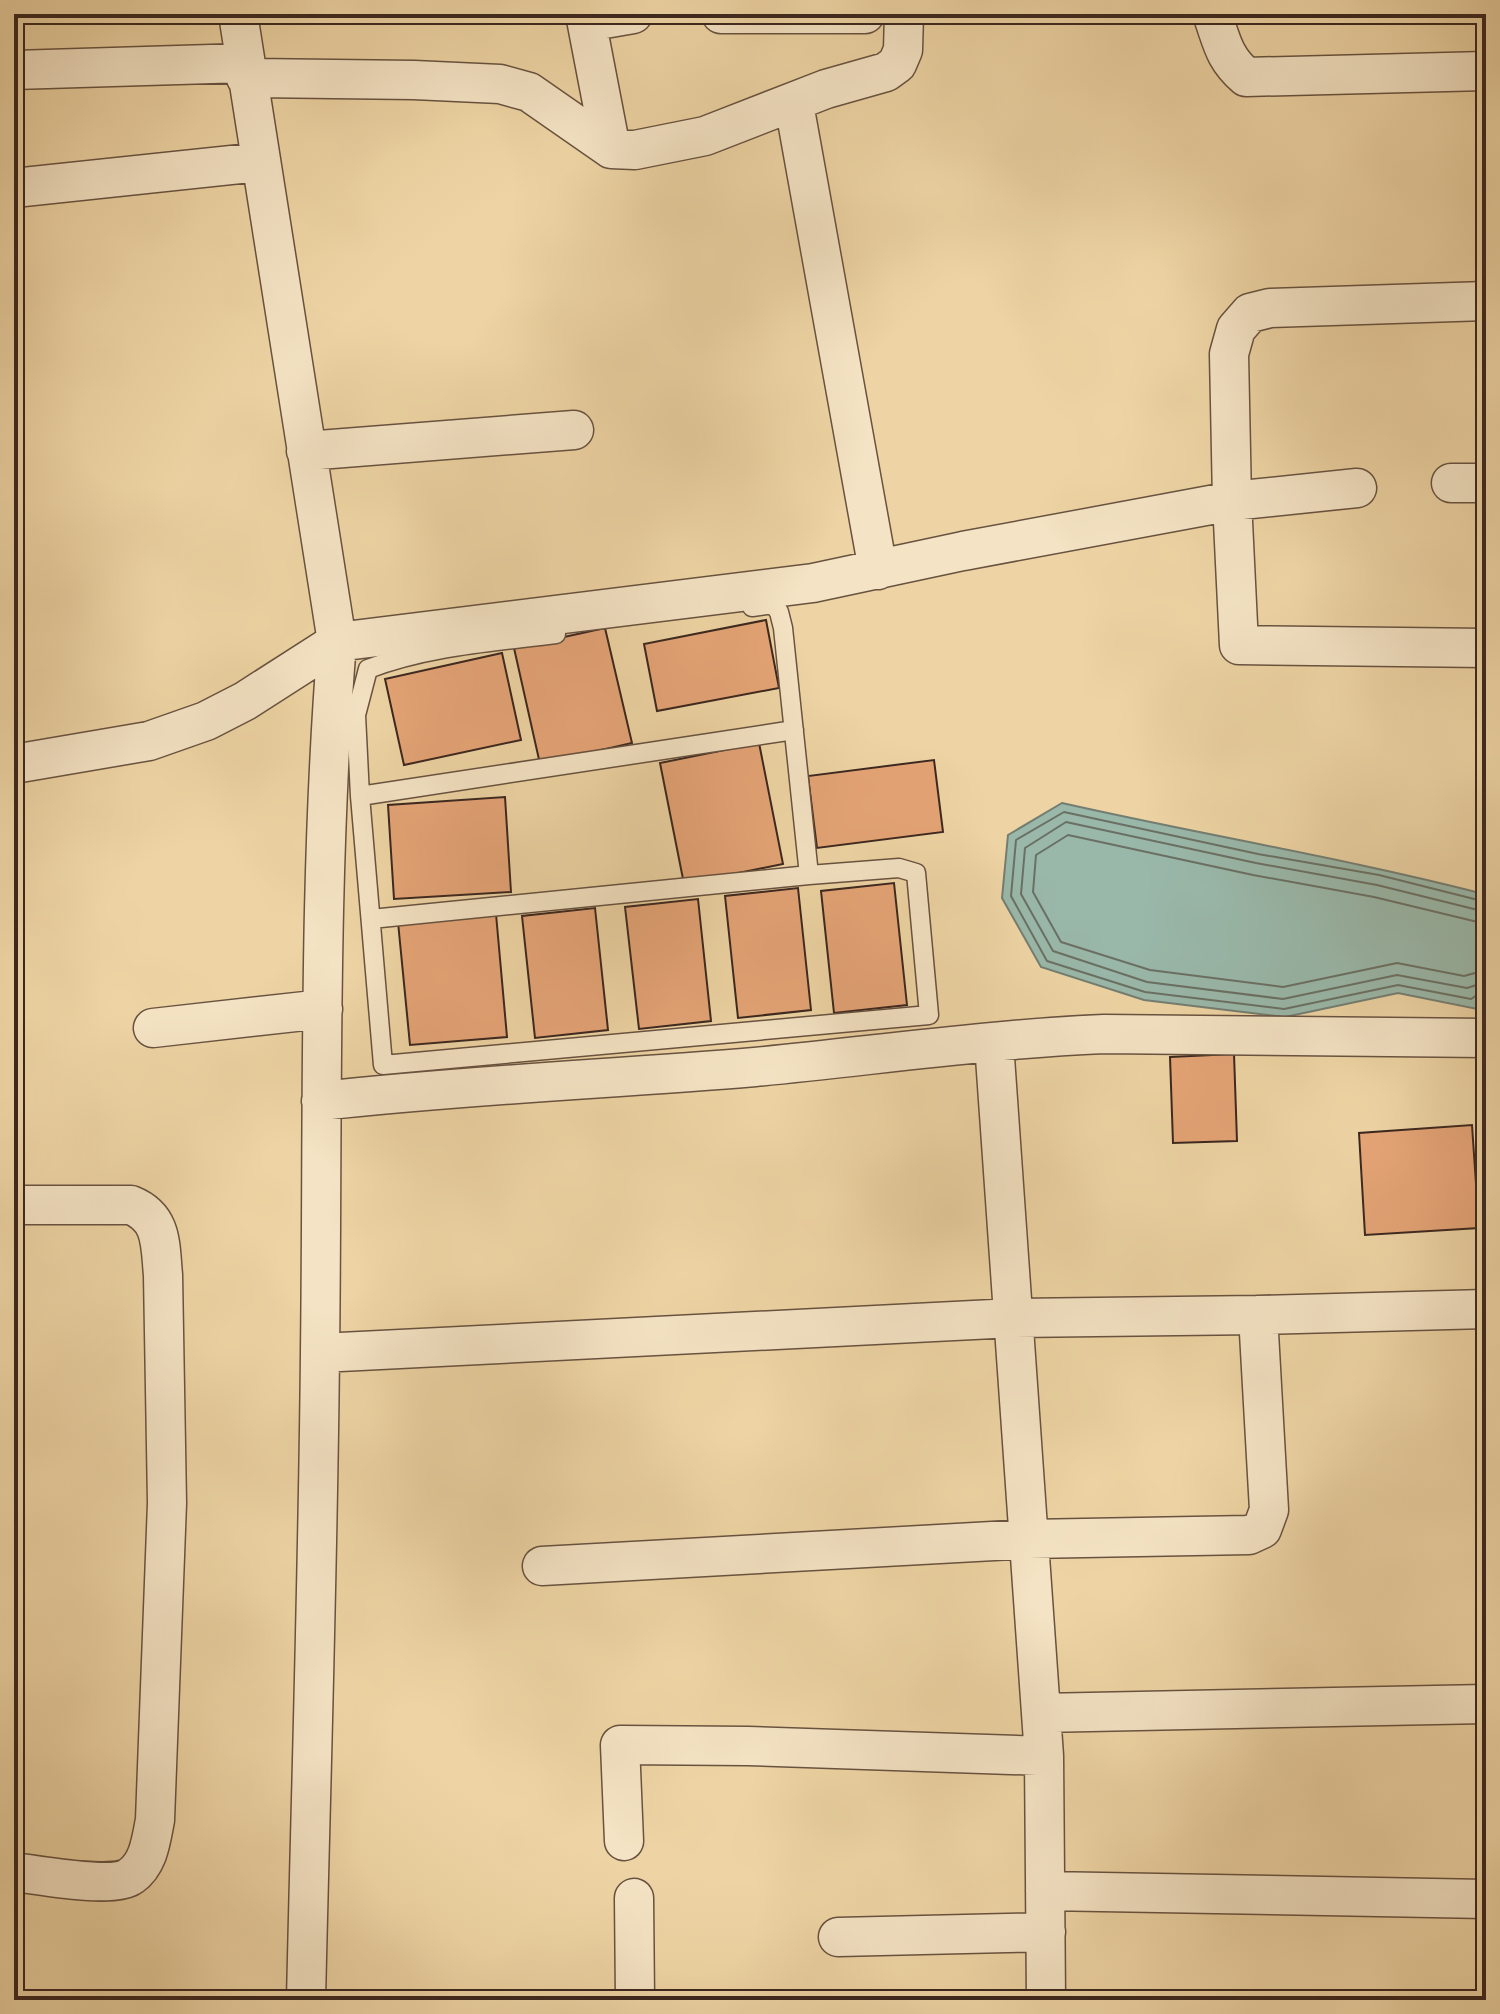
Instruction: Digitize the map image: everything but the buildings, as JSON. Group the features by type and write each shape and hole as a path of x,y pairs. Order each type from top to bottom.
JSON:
{"street":[{"path":"238,14 337,642 343,719 323,1009 320,1353 306,2000"},
{"path":"611,149 586,18 633,14"},
{"path":"721,14 865,14"},
{"path":"14,70 245,71 500,84 529,92 611,149 635,150 705,136 826,89 886,72 897,64 903,50 904,14"},
{"path":"1212,14 1221,45 1232,64 1246,77 1486,71"},
{"path":"794,104 878,570"},
{"path":"14,188 259,162"},
{"path":"1486,301 1270,308 1250,313 1236,329 1229,354 1239,645 1486,648"},
{"path":"306,451 574,430"},
{"path":"14,764 149,741 206,721 245,701 337,642 768,589 1232,501 1357,488"},
{"path":"153,1028 323,1009"},
{"path":"321,1101 431,1089 733,1069 1104,1034 1486,1038"},
{"path":"994,1043 1044,1756 1046,2000"},
{"path":"14,1205 131,1205 153,1220 160,1241 163,1275 167,1503 155,1820 149,1849 142,1864 129,1878 101,1881 14,1872"},
{"path":"320,1353 1013,1318 1486,1309"},
{"path":"542,1566 1029,1539 1249,1535 1262,1529 1269,1510 1258,1315"},
{"path":"1041,1713 1486,1704"},
{"path":"624,1841 620,1745 1044,1756"},
{"path":"1045,1891 1486,1899"},
{"path":"634,1898 635,2000"},
{"path":"838,1937 1046,1932"}],"lane":[{"path":"371,919 899,868 916,873 929,1015 383,1065 360,796 343,719 368,669 429,651 773,604 779,612 783,628 809,875"},
{"path":"360,796 794,730"}],"water":[{"path":"1062,803 1484,894 1486,995 1477,1009 1398,993 1285,1017 1144,1000 1041,967 1002,898 1008,835"}]}
